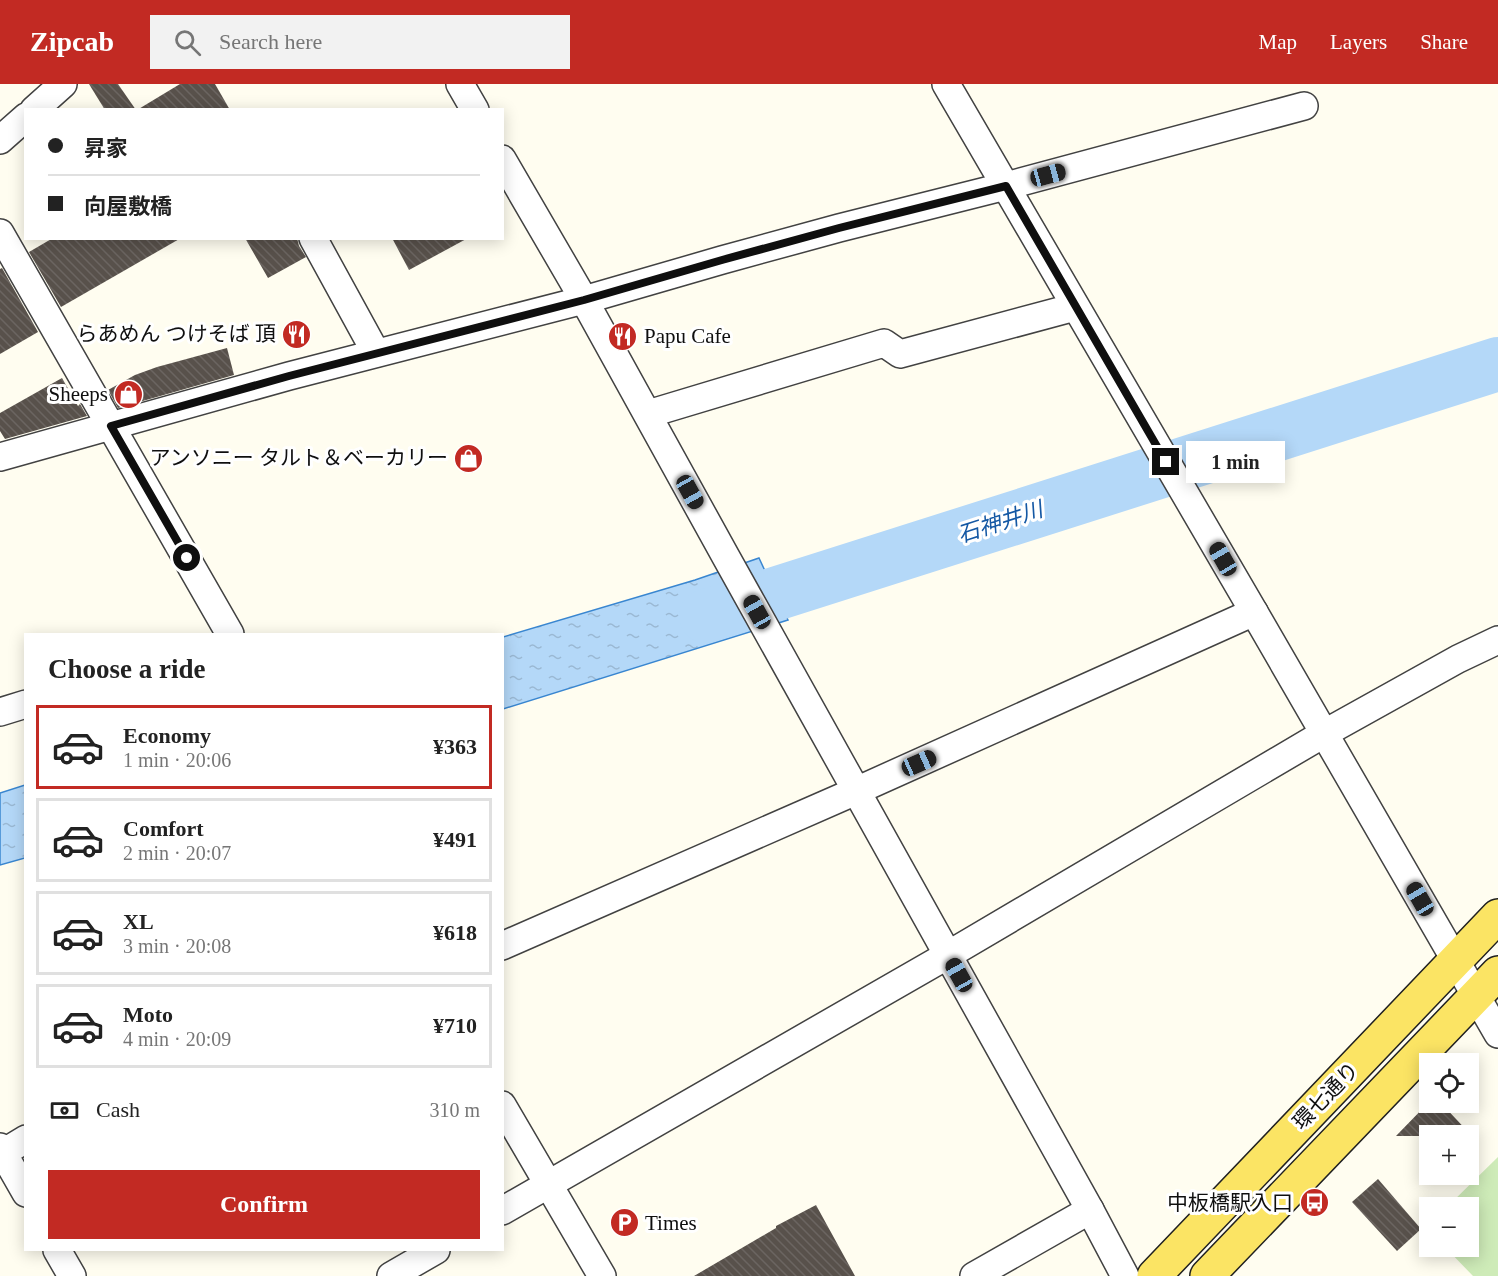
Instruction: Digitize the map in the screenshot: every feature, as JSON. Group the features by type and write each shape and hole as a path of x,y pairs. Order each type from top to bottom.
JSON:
{"main road":[{"name":"環七通り","path":"1154,1276 1498,916"},
{"name":"環七通り","path":"1207,1276 1487,985"}],"street":[{"path":"36,108 63,84"},
{"path":"460,84 474,108"},
{"path":"946,84 1325,733 1455,962 1487,985 1498,1034"},
{"path":"0,457 289,376 584,300 796,239 1006,186 1304,106"},
{"path":"0,140 24,119"},
{"path":"504,162 648,414 1125,1276"},
{"path":"0,233 229,633"},
{"path":"314,240 376,353"},
{"path":"648,414 884,343 900,354 1075,307"},
{"path":"504,945 1254,612"},
{"path":"504,1210 948,955 1325,733 1458,659 1498,640"},
{"path":"0,712 24,705"},
{"path":"504,1108 602,1276"},
{"path":"7,1148 24,1188"},
{"path":"974,1276 1090,1210"},
{"path":"58,1251 72,1276"},
{"path":"391,1276 434,1251"}],"green space":[{"path":"1498,1157 1498,1276 1473,1276 1455,1257 1479,1257 1479,1197 1457,1197 1469,1185 1479,1185 1479,1176"}],"water":[{"path":"759,558 788,620 504,709 504,637 695,580"},
{"path":"24,785 24,858 0,865 0,793"}],"building":[{"path":"89,84 118,84 135,108 104,108"},
{"path":"180,84 215,84 229,108 140,108"},
{"path":"50,240 178,240 61,307 29,252"},
{"path":"246,240 298,240 306,257 268,278"},
{"path":"393,240 464,240 409,270"},
{"path":"2,268 38,332 0,354 0,269"},
{"path":"227,348 234,375 118,408 108,390 135,375 157,367"},
{"path":"62,378 78,406 80,404 87,416 5,439 0,431 0,413"},
{"path":"1419,1112 1450,1113 1462,1125 1419,1125 1419,1136 1396,1136"},
{"path":"1378,1179 1419,1227 1419,1231 1397,1251 1352,1202"},
{"path":"816,1205 855,1276 694,1276 776,1226"}],"waterway":[{"name":"石神井川","path":"706,616 1498,364"}],"place":[{"name":"らあめん つけそば 頂","path":"297,334"},
{"name":"Papu Cafe","path":"623,336"},
{"name":"Sheeps","path":"129,394"},
{"name":"アンソニー タルト＆ベーカリー","path":"469,458"},
{"name":"中板橋駅入口","path":"1314,1203"},
{"name":"Times","path":"624,1223"}],"route":[{"path":"187,558 111,426 289,376 584,300 839,228 1006,186 1166,462"}]}
